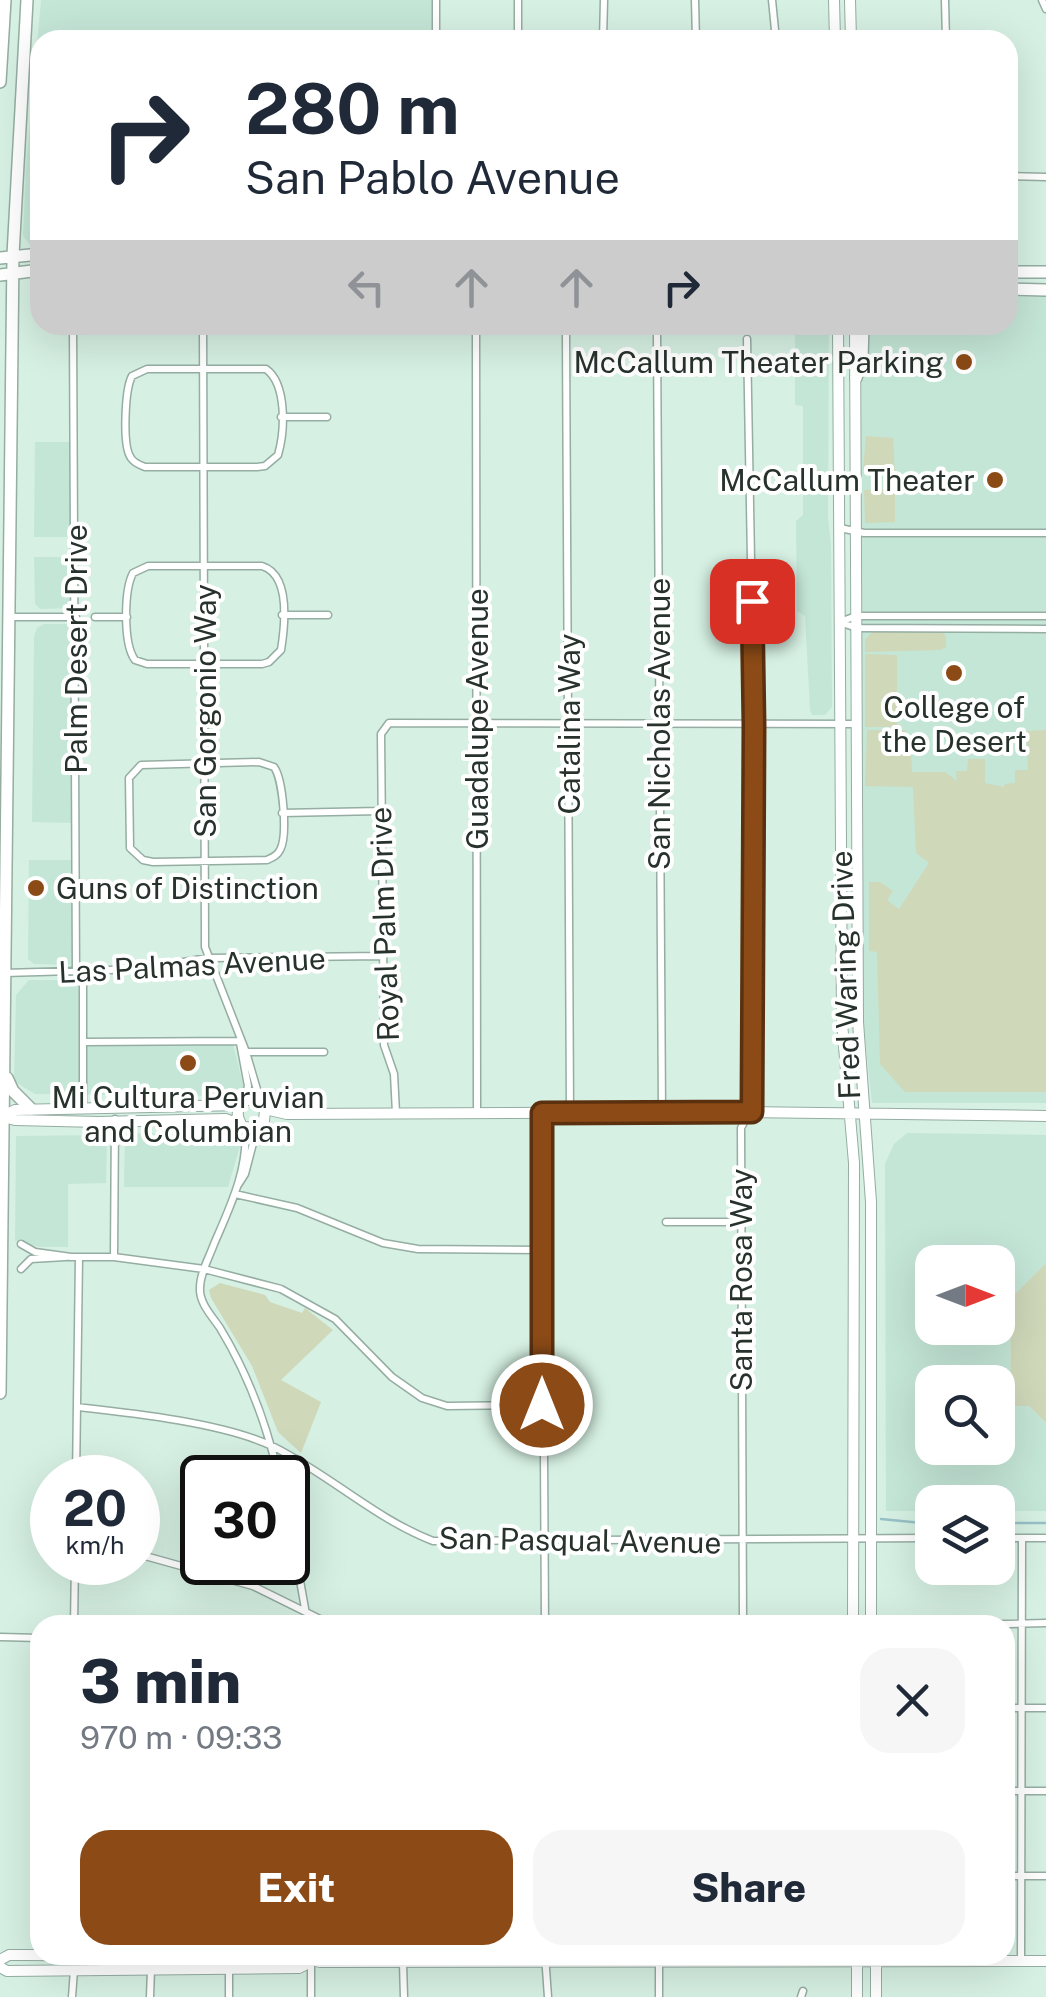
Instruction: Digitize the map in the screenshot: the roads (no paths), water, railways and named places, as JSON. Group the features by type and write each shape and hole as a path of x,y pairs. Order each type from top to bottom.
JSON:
{"main road":[{"path":"0,82 5,0"},
{"path":"0,1394 7,256 26,0"},
{"path":"834,0 835,30"},
{"path":"850,0 851,30"},
{"path":"1018,272 1046,272"},
{"path":"1018,289 1046,290"},
{"name":"Fred Waring Drive","path":"838,335 842,1023 854,1164 853,1615"},
{"path":"856,378 862,359 860,335"},
{"name":"Fred Waring Drive","path":"856,378 858,1022 871,1202 870,1615"},
{"path":"0,705 0,720"},
{"path":"0,762 6,785"},
{"path":"4,1072 13,1091 31,1109"},
{"path":"2,1116 16,1110 252,1099 256,1119"},
{"path":"243,1102 237,1111 256,1119"},
{"path":"2,1116 14,1120 115,1122 396,1113 1046,1116"},
{"path":"30,1956 8,1956 0,1963 7,1971 303,1965"},
{"path":"1015,1961 1046,1961"},
{"path":"36,1971 43,1965"},
{"path":"75,1969 80,1965"},
{"path":"857,1965 857,1997"},
{"path":"876,1965 876,1997"}],"street":[{"path":"436,0 436,30"},
{"path":"518,0 518,30"},
{"path":"603,30 604,0"},
{"path":"695,0 696,30"},
{"path":"772,0 775,30"},
{"path":"945,0 946,30"},
{"path":"1042,0 1046,9"},
{"path":"1018,176 1046,177"},
{"name":"Palm Desert Drive","path":"73,335 83,1109"},
{"name":"San Gorgonio Way","path":"203,335 207,958 246,1052 256,1119"},
{"name":"Guadalupe Avenue","path":"476,335 477,1113"},
{"name":"Catalina Way","path":"566,335 570,1113"},
{"name":"San Nicholas Avenue","path":"656,335 662,1113"},
{"name":"Santa Rosa Way","path":"742,1615 741,1128 752,1112 754,726 747,339"},
{"path":"147,369 204,369 266,369 278,380 280,446 274,461 257,467 145,467 130,458 126,389 132,376 147,369"},
{"path":"280,417 326,417"},
{"path":"840,528 856,532 1046,532"},
{"path":"148,566 204,566 270,568 281,583 281,650 269,662 147,664 134,660 128,648 127,589 134,573 148,566"},
{"path":"4,614 76,616"},
{"path":"282,615 328,614"},
{"path":"95,617 128,616"},
{"path":"840,622 1046,616"},
{"path":"856,622 1046,629"},
{"name":"Royal Palm Drive","path":"396,1113 394,1074 384,1045 381,734 389,723 477,724"},
{"path":"477,724 857,724"},
{"path":"259,762 274,767 282,780 282,842 274,857 142,860 130,848 128,778 134,770 150,763 205,763 259,762"},
{"path":"282,813 380,811"},
{"name":"Las Palmas Avenue","path":"4,973 143,969 207,958 381,956"},
{"path":"83,1042 240,1042 248,1086 243,1102"},
{"path":"246,1052 324,1052"},
{"path":"114,1257 116,1108"},
{"path":"542,1113 545,1615"},
{"path":"256,1119 236,1190 199,1290 246,1376 274,1455"},
{"path":"236,1190 297,1208 383,1242 418,1248 542,1250"},
{"path":"666,1222 742,1222"},
{"path":"21,1244 35,1252 75,1257"},
{"path":"75,1257 76,1455"},
{"path":"21,1268 32,1259 114,1257 204,1269 281,1289 335,1319 392,1377 422,1398 447,1406 542,1405"},
{"name":"San Pasqual Avenue","path":"77,1407 153,1417 272,1446 364,1506 433,1542 915,1538"},
{"path":"1015,1538 1046,1538"},
{"path":"1022,1538 1022,1961"},
{"path":"160,1559 253,1586 315,1615"},
{"path":"74,1615 75,1585"},
{"path":"302,1585 307,1615"},
{"path":"1015,1622 1046,1623"},
{"path":"0,1637 30,1638"},
{"path":"1015,1708 1046,1708"},
{"path":"1015,1791 1046,1791"},
{"path":"1015,1876 1046,1876"},
{"path":"311,1965 311,1997"},
{"path":"403,1965 404,1997"},
{"path":"546,1965 548,1997"},
{"path":"658,1997 659,1965"},
{"path":"229,1968 229,1997"},
{"path":"72,1997 75,1969"},
{"path":"150,1997 151,1969"}],"waterway":[{"path":"881,1519 915,1522"},
{"path":"1015,1523 1046,1523"}],"place":[{"name":"McCallum Theater Parking","path":"964,362"},
{"name":"McCallum Theater","path":"995,480"},
{"name":"College of the Desert","path":"954,673"},
{"name":"Guns of Distinction","path":"36,888"},
{"name":"Mi Cultura Peruvian and Columbian","path":"188,1063"}]}
